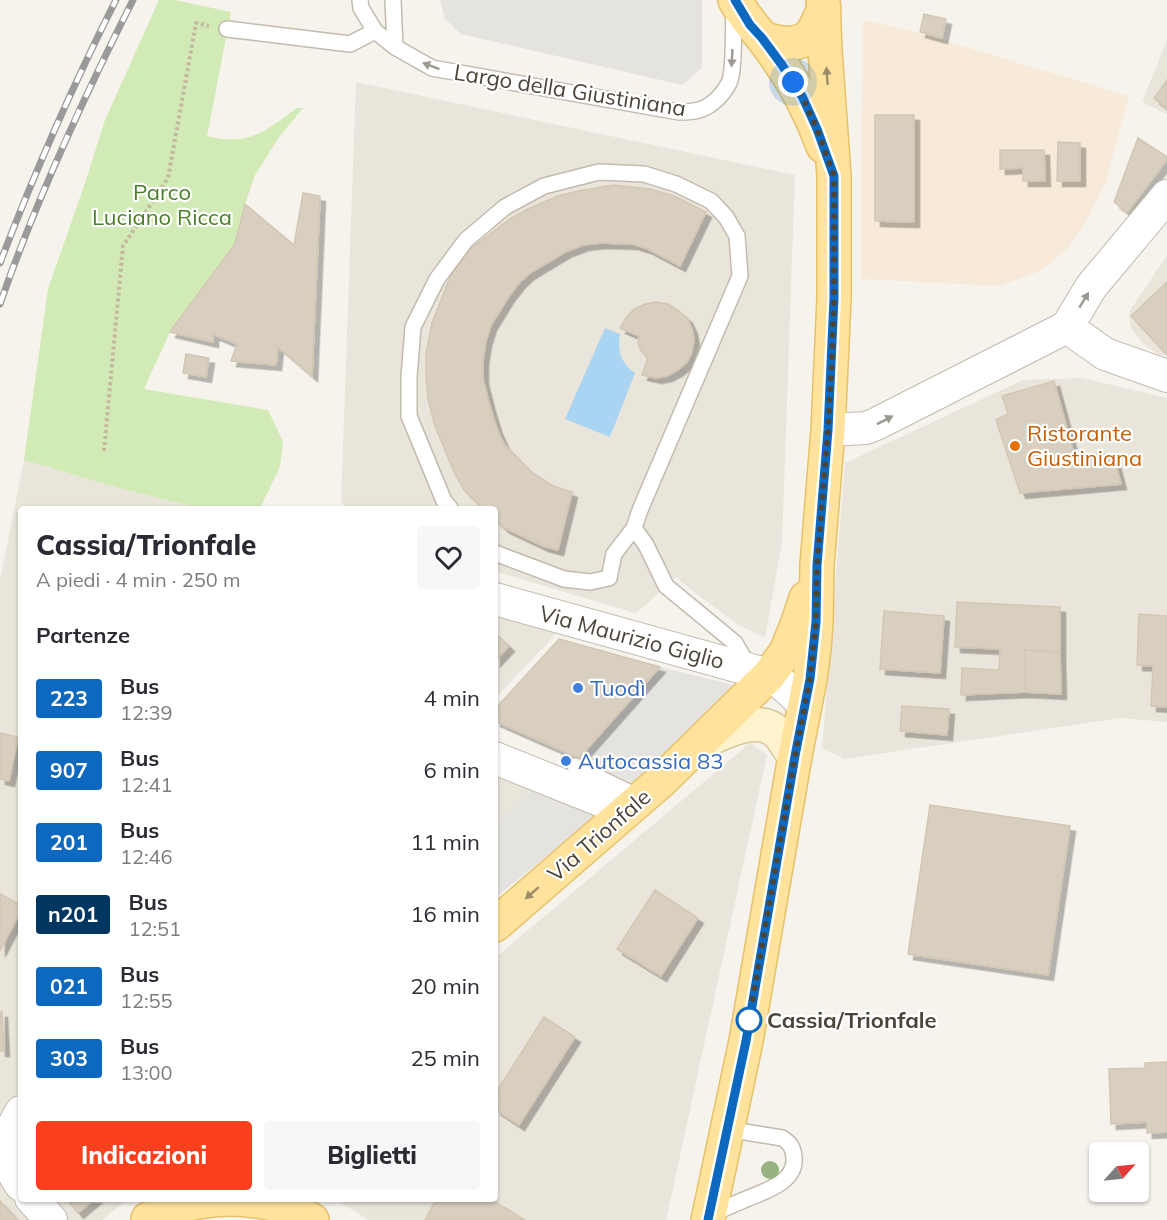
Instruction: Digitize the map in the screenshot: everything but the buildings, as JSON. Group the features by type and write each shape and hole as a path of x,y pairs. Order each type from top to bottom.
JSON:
{"main road":[{"path":"734,0 802,96 834,176"},
{"path":"762,38 785,44 802,40 814,30 823,5"},
{"path":"709,1217 746,1041 795,756 806,706 816,622 817,565 828,430 834,298 834,176 823,5"},
{"name":"Via Trionfale","path":"498,921 634,805 701,743 760,672 786,652 817,565"},
{"path":"155,1212 196,1202"},
{"path":"260,1202 303,1211"}],"street":[{"path":"828,430 866,428 876,424 1067,327 1092,287 1167,196"},
{"path":"1067,327 1105,354 1167,376"},
{"name":"Via Maurizio Giglio","path":"498,600 760,672"},
{"path":"760,672 779,680 806,706"},
{"name":"Via Trionfale","path":"701,743 737,728 760,724 778,733 795,756"},
{"path":"498,759 634,805"},
{"path":"18,1117 8,1139 6,1151 18,1180"},
{"path":"35,1202 51,1220"}],"lane":[{"name":"Largo della Giustiniana","path":"360,0 361,8 375,31 395,47 432,68 679,112 700,110 708,106 722,93 729,82 732,67 734,0"},
{"path":"393,0 395,47"},
{"path":"227,29 350,44 375,31"},
{"path":"448,506 444,501 409,416 409,377 413,327 437,279 466,240 506,207 544,186 599,172 644,174 676,184 711,201 726,217 737,236 740,276 634,528 614,554 609,578 590,582 564,579 498,553"},
{"path":"634,528 646,545 666,586 735,643 760,672"},
{"path":"576,766 634,805"},
{"path":"709,1217 780,1184 791,1171 794,1161 793,1150 789,1142 782,1138 727,1129"}],"path":[{"path":"104,451 123,246 168,178 196,23 227,29"}],"shaded area":[{"path":"440,0 702,0 702,68 682,85 461,34 445,19"},
{"path":"863,20 908,30 1129,96 1106,181 1085,223 1067,250 1038,272 999,286 862,279"},
{"path":"1167,40 1167,114 1142,102"},
{"path":"356,82 795,175 782,542 765,638 739,625 676,577 635,613 498,572 498,506 346,506 341,504"},
{"path":"1167,255 1167,355 1159,355 1142,343 1131,328 1129,312"},
{"path":"1082,378 1167,398 1167,722 1120,718 844,759 822,748 845,463 1023,380"},
{"path":"24,460 191,506 18,506 18,1092 6,1114 0,1119 0,580"},
{"path":"498,609 563,626 498,696"},
{"path":"660,667 742,687 637,785 579,758"},
{"path":"750,743 767,755 666,1220 368,1220 341,1202 498,1202 498,955"},
{"path":"498,772 537,785 498,821"},
{"path":"537,785 599,813 498,896 498,821"},
{"path":"0,1153 18,1180 18,1202 32,1202 44,1220 0,1220"},
{"path":"51,1202 124,1202 102,1220 66,1220"}],"green space":[{"name":"Parco Luciano Ricca","path":"159,0 175,0 231,12 207,136 234,140 245,138 265,130 297,108 303,108 279,137 255,175 235,244 170,332 144,389 268,410 283,442 280,467 261,506 191,506 24,460 48,289 105,120"}],"water":[{"path":"605,328 620,334 621,356 626,365 635,373 610,437 565,419"}],"railway":[{"path":"0,263 55,130 116,0"},
{"path":"0,304 61,150 133,0"}],"bus line":[{"name":"223","path":"708,1220 746,1041 810,679 816,622 817,565 828,430 834,298 834,176 802,96 782,65 750,25 735,0"}],"place":[{"name":"Ristorante Giustiniana","path":"1015,446"},
{"name":"Tuodì","path":"578,688"},
{"name":"Autocassia 83","path":"566,761"},
{"name":"Cassia/Trionfale","path":"749,1020"}],"route":[{"path":"749,1020 810,679 816,622 817,565 832,358 834,176 817,129 793,82"}]}
